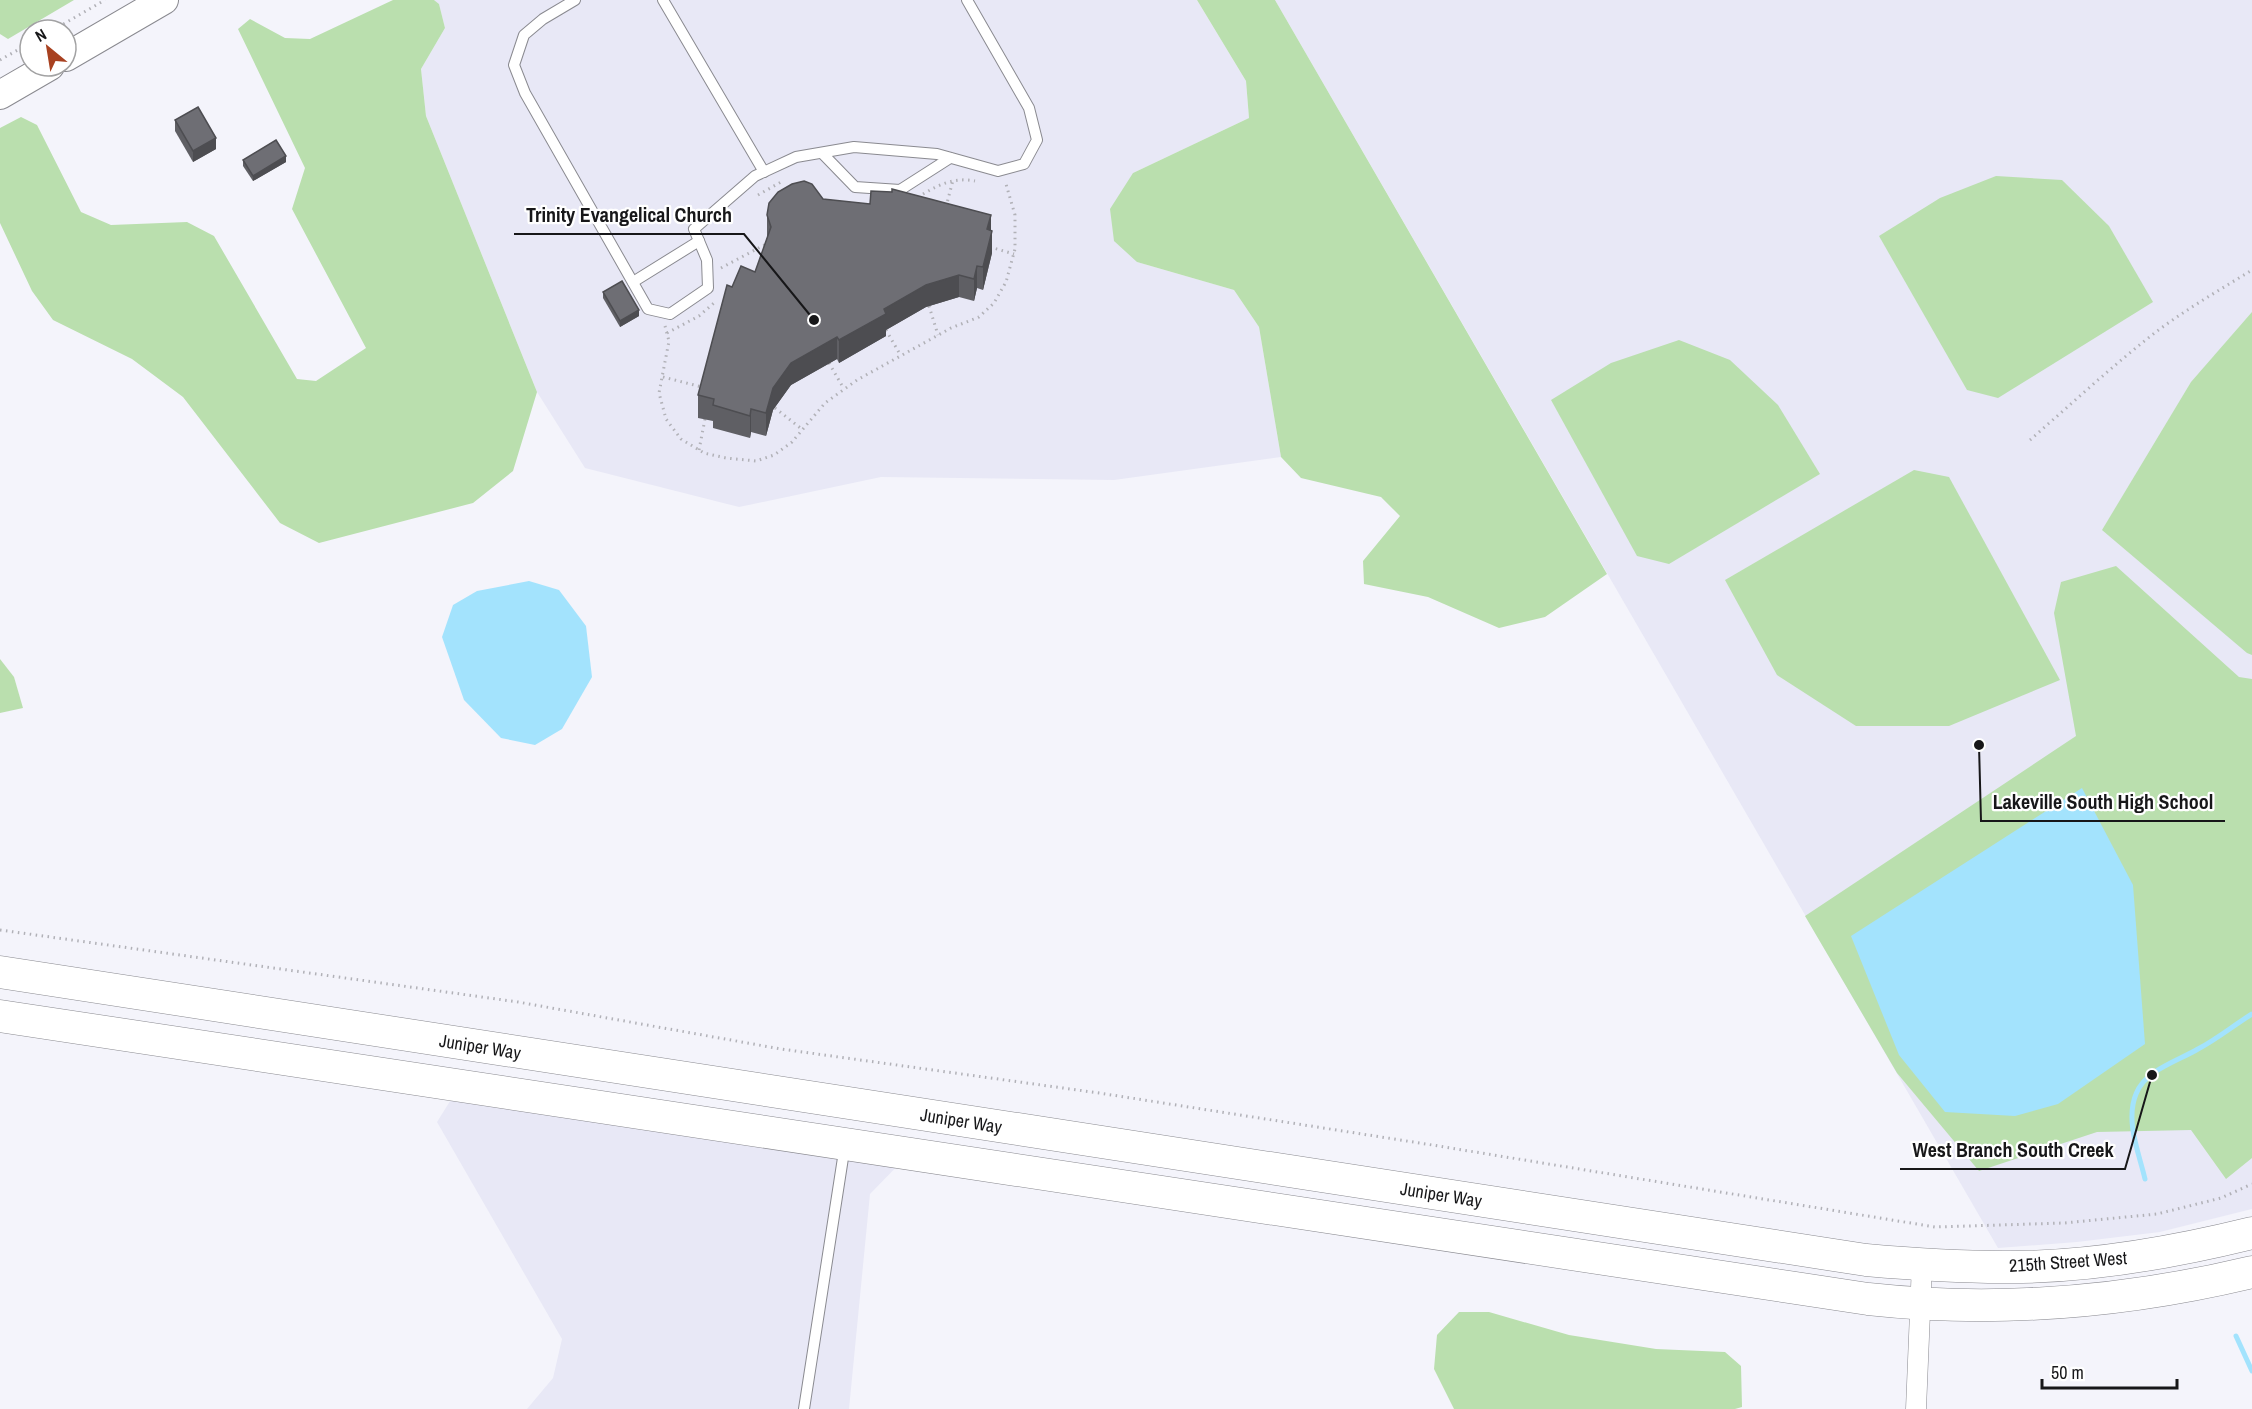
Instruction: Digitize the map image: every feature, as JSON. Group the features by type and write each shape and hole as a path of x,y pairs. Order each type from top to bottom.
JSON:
{"main road":[{"name":"Juniper Way","path":"0,972 1866,1260 1922,1264"},
{"path":"0,1016 1919,1305"},
{"name":"215th Street West","path":"1922,1264 2005,1268 2082,1263 2152,1255 2252,1233"},
{"name":"215th Street West","path":"1919,1305 2006,1305 2091,1300 2160,1291 2252,1272"}],"street":[{"path":"78,50 164,0"},
{"path":"0,95 30,78"},
{"path":"1916,1409 1922,1264"}],"lane":[{"path":"575,0 543,19 525,35 514,64 525,93 648,309 670,314 708,288 707,260 694,230 755,176 796,157 854,147 937,154 998,171 1024,164 1037,140 1029,108 967,0"},
{"path":"663,0 764,172"},
{"path":"822,153 855,187 900,190 950,158"},
{"path":"633,282 699,241"},
{"path":"804,1409 845,1143"}],"path":[{"path":"74,18 105,0"},
{"path":"0,60 18,50"},
{"path":"662,312 669,341 659,393 666,419 681,439 704,453 726,458 756,461 774,454 792,442 825,403 856,380 938,335 979,317 994,303 1006,282 1014,254 1015,215 1006,184 998,171"},
{"path":"755,197 786,179"},
{"path":"914,200 953,180 964,179 983,183"},
{"path":"943,217 953,180"},
{"path":"999,185 1006,184"},
{"path":"720,268 768,243"},
{"path":"988,246 1014,254"},
{"path":"718,264 721,275"},
{"path":"2030,440 2153,334 2252,270"},
{"path":"667,333 699,316 717,299"},
{"path":"929,306 938,335"},
{"path":"886,330 901,356"},
{"path":"830,363 844,389"},
{"path":"663,377 706,388"},
{"path":"775,408 803,430"},
{"path":"699,450 705,419"},
{"path":"0,930 518,1002 780,1049 1100,1093 1935,1227 2064,1223 2157,1214 2221,1198 2252,1184"}],"shaded area":[{"path":"434,0 1197,0 1246,81 1249,118 1133,173 1137,262 1234,290 1259,327 1281,457 1114,480 881,477 739,507 585,468 537,392 426,116 421,69 445,28 439,4"},
{"path":"1275,0 2252,0 2252,1209 2160,1232 1998,1248"},
{"path":"457,1090 911,1152 870,1194 849,1409 527,1409 553,1378 562,1339 437,1122"}],"green space":[{"path":"0,0 74,0 44,18 18,18 18,33 8,39 0,34"},
{"path":"393,0 434,0 439,4 445,28 421,69 426,116 537,392 513,471 473,503 319,543 280,523 183,397 132,359 53,320 32,291 0,223 0,128 21,117 37,125 81,212 111,225 187,222 214,236 297,379 316,381 366,348 292,209 305,168 238,29 250,19 285,38 310,39"},
{"path":"1197,0 1275,0 1607,574 1545,617 1499,628 1428,597 1364,584 1363,561 1400,516 1381,497 1301,478 1281,457 1259,327 1234,290 1137,262 1114,241 1110,209 1133,173 1249,118 1246,81"},
{"path":"1996,176 2062,180 2109,226 2153,302 1998,398 1967,390 1879,236 1940,198"},
{"path":"2252,312 2252,655 2102,530 2191,382"},
{"path":"1679,340 1730,360 1778,405 1820,474 1669,564 1637,556 1551,400 1611,363"},
{"path":"1914,470 1949,477 2060,680 1949,726 1856,726 1777,675 1725,580"},
{"path":"2116,566 2239,677 2252,679 2252,1158 2226,1179 2191,1130 2097,1132 1979,1171 1897,1073 1805,916 2076,736 2054,613 2061,582"},
{"path":"0,659 14,677 23,708 0,713"},
{"path":"1459,1312 1489,1312 1569,1335 1656,1349 1725,1352 1741,1366 1742,1407 1735,1409 1454,1409 1434,1369 1437,1335"}],"water":[{"path":"529,581 559,590 586,626 592,677 562,729 535,745 501,738 464,700 442,637 453,605 477,591"},
{"path":"2082,788 2133,885 2145,1044 2058,1104 2015,1116 1945,1112 1899,1055 1851,936"}],"building":[{"path":"198,107 216,138 193,151 175,120"},
{"path":"276,140 286,156 253,176 243,160"},
{"path":"804,181 812,184 823,199 870,204 871,191 892,192 892,189 991,215 987,229 992,231 983,267 977,266 974,279 959,275 926,285 884,309 886,314 839,340 837,337 791,363 773,388 766,413 751,409 750,416 713,405 714,399 698,395 727,285 732,287 741,266 755,272 771,227 767,215 769,203 778,192 792,184"},
{"path":"622,281 639,310 620,321 603,292"}],"waterway":[{"path":"2145,1179 2132,1126 2133,1104 2140,1086 2154,1072 2205,1045 2252,1014"},
{"path":"2236,1336 2252,1371"}],"place":[{"name":"Trinity Evangelical Church","path":"814,320"},
{"name":"Lakeville South High School","path":"1979,745"},
{"name":"West Branch South Creek","path":"2152,1075"}]}
